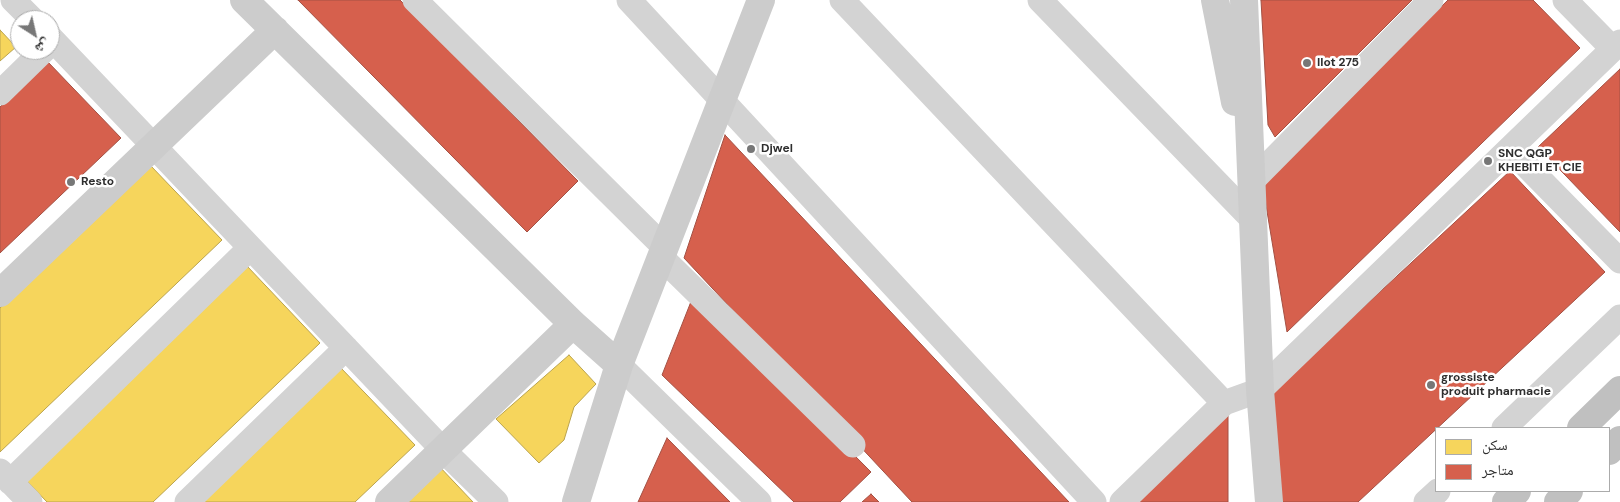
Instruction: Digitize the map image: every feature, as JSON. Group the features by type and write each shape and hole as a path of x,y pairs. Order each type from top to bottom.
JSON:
{"highway":[{"path":"1582,427 1620,390"},
{"path":"1610,450 1620,440"},
{"path":"1506,502 1516,492"},
{"path":"1558,502 1568,492"}],"street":[{"path":"13,0 23,10"},
{"path":"244,0 573,324 619,365 759,502"},
{"path":"415,0 852,445"},
{"path":"629,0 1094,502"},
{"path":"576,502 619,365 761,0"},
{"path":"842,0 1224,403"},
{"path":"1040,0 1252,219"},
{"path":"1215,0 1251,182"},
{"path":"1244,0 1260,390 1269,502"},
{"path":"1251,182 1432,0"},
{"path":"1122,502 1224,403 1260,390 1616,46 1565,0"},
{"path":"0,293 275,30"},
{"path":"60,54 153,146 443,450 496,502"},
{"path":"0,93 32,60"},
{"path":"1510,149 1620,260"},
{"path":"30,502 5,476 250,248"},
{"path":"1505,427 1620,317"},
{"path":"389,502 573,324"},
{"path":"187,502 346,348"},
{"path":"1426,502 1437,492"}],"building: سكن":[{"path":"0,30 10,41 10,52 0,61"},
{"path":"150,165 222,240 0,452 0,308"},
{"path":"247,266 320,343 153,502 47,502 24,478"},
{"path":"569,355 596,384 574,407 564,440 539,463 496,419"},
{"path":"340,367 415,445 355,502 199,502"},
{"path":"438,465 473,502 399,502"}],"building: متاجر":[{"path":"298,0 400,0 578,181 527,232"},
{"name":"Ilot 275","path":"1261,0 1412,0 1275,137 1268,125"},
{"path":"1448,0 1533,0 1580,48 1287,332 1262,181"},
{"path":"47,61 121,138 0,253 0,107"},
{"path":"1620,69 1620,232 1538,147"},
{"path":"725,135 1069,502 912,502 684,258"},
{"path":"1510,171 1605,272 1439,427 1435,427 1435,430 1358,502 1281,502 1271,393"},
{"path":"694,294 871,472 840,502 794,502 662,375"},
{"path":"1228,414 1228,502 1132,502"},
{"path":"667,438 730,502 638,502"},
{"path":"871,494 879,502 862,502"}],"place":[{"name":"Ilot 275","path":"1307,63"},
{"name":"Djwel","path":"751,149"},
{"name":"SNC QGP KHEBITI ET CIE","path":"1488,161"},
{"name":"Resto","path":"71,182"},
{"name":"grossiste produit pharmacie","path":"1431,385"}]}
